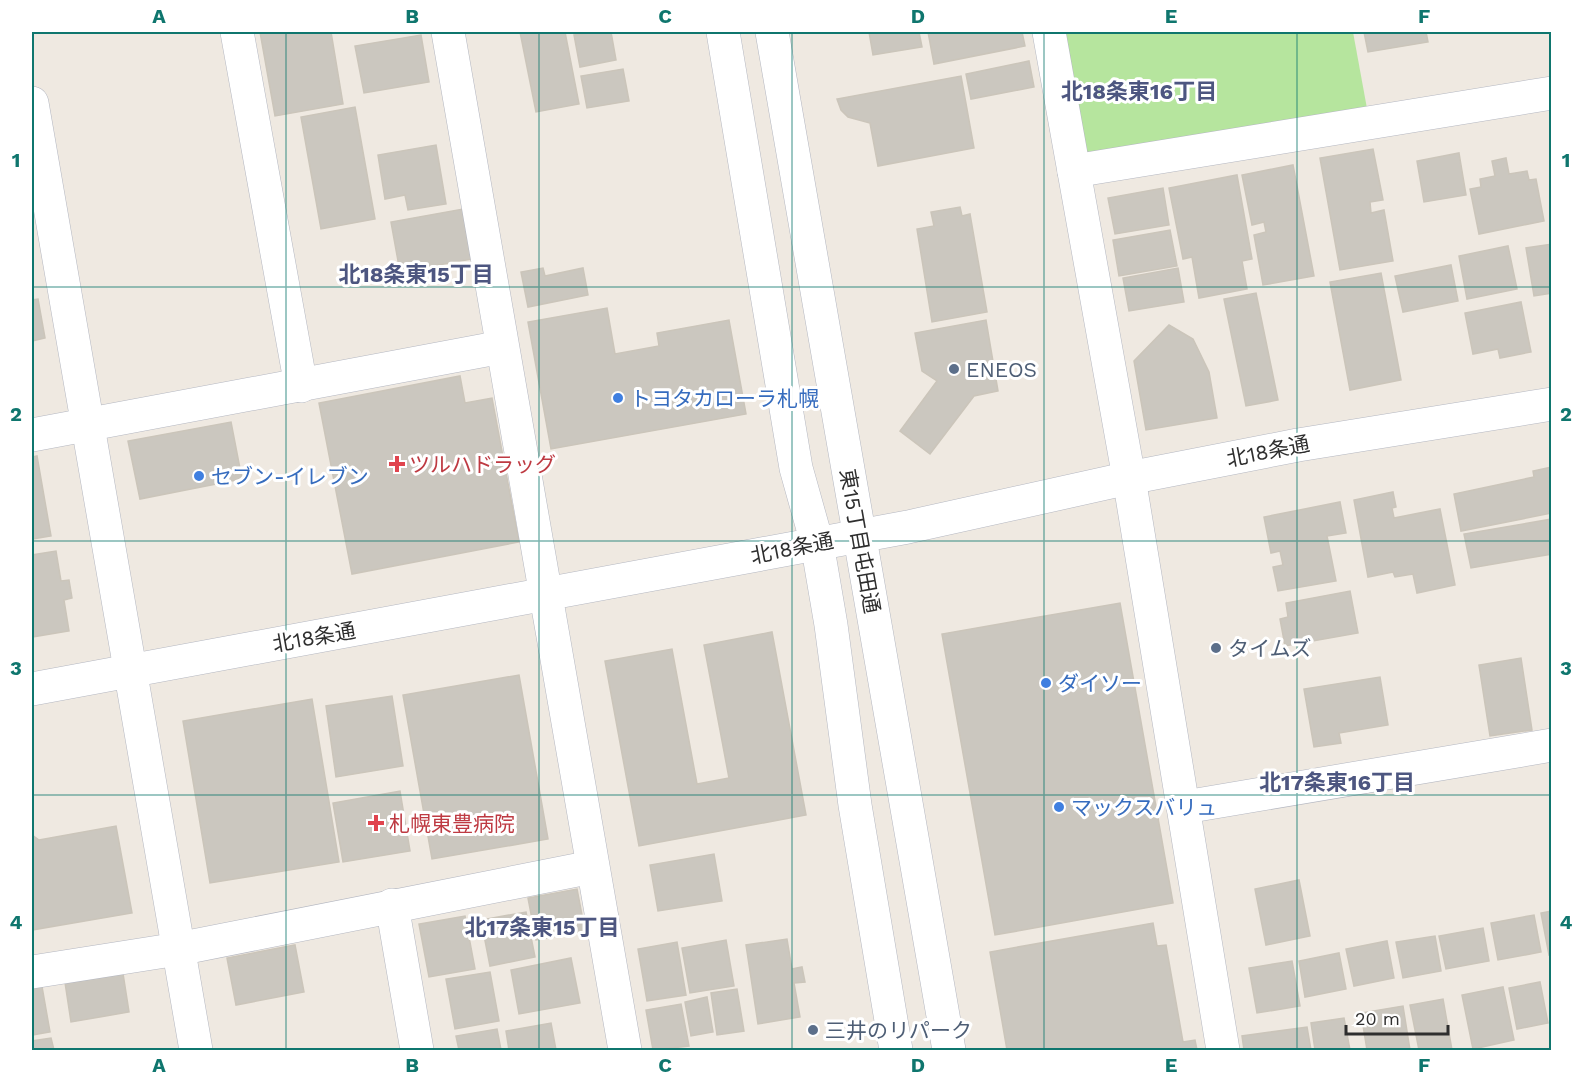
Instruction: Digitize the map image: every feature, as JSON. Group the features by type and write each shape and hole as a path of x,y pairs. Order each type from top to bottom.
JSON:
{"street":[{"path":"237,32 301,386"},
{"path":"448,32 502,347 548,594 592,867 626,1050"},
{"name":"東15丁目屯田通","path":"723,32 796,468 817,543 831,626 855,805 896,1050"},
{"name":"東15丁目屯田通","path":"772,32 949,1050"},
{"path":"1049,32 1130,478 1223,1050"},
{"path":"1074,171 1551,93"},
{"path":"32,104 121,628 132,671 196,1050"},
{"path":"32,435 502,347"},
{"name":"北18条通","path":"32,689 861,535 1298,445 1551,404"},
{"path":"1185,807 1551,745"},
{"path":"32,972 178,949 592,867"},
{"path":"392,905 417,1050"}],"green space":[{"path":"1062,32 1353,32 1368,114 1084,155"}],"building":[{"path":"260,32 331,32 343,104 275,116"},
{"path":"520,32 565,32 579,104 536,112"},
{"path":"611,32 616,60 580,67 574,35"},
{"path":"869,32 919,32 922,47 873,55"},
{"path":"928,32 1022,32 1025,46 934,64"},
{"path":"1364,32 1426,32 1428,42 1368,52"},
{"path":"421,35 429,82 364,93 355,46"},
{"path":"1029,61 1034,87 971,99 966,74"},
{"path":"623,69 629,101 587,108 581,76"},
{"path":"961,76 974,148 878,166 870,123 848,117 841,110 837,99"},
{"path":"355,107 375,219 321,229 301,117"},
{"path":"436,145 446,204 408,210 405,195 385,199 378,155"},
{"path":"1373,149 1383,200 1370,202 1371,213 1384,210 1393,261 1340,270 1320,158"},
{"path":"1459,153 1466,195 1424,202 1417,161"},
{"path":"1506,158 1509,174 1527,171 1529,180 1536,179 1544,221 1479,234 1470,189 1481,187 1480,179 1495,176 1492,161"},
{"path":"1293,165 1314,276 1263,285 1254,235 1266,232 1264,222 1252,225 1242,175"},
{"path":"1237,175 1252,259 1242,261 1247,289 1199,298 1192,257 1183,259 1169,188"},
{"path":"1163,188 1169,225 1115,234 1108,198"},
{"path":"960,207 962,216 970,214 987,312 932,322 917,229 934,226 931,212"},
{"path":"463,209 472,259 400,272 391,222"},
{"path":"1170,230 1177,266 1119,276 1113,240"},
{"path":"1552,244 1552,293 1534,296 1526,248"},
{"path":"1508,246 1517,289 1467,299 1459,256"},
{"path":"1451,265 1458,301 1403,312 1395,276"},
{"path":"543,268 545,276 583,268 588,295 528,307 521,272"},
{"path":"1178,268 1184,302 1129,311 1123,278"},
{"path":"1381,273 1401,380 1350,390 1330,282"},
{"path":"1256,293 1278,400 1246,406 1224,299"},
{"path":"38,299 45,338 32,341 32,300"},
{"path":"1521,302 1531,352 1500,358 1498,349 1473,354 1465,313"},
{"path":"607,308 615,354 659,346 657,333 729,320 746,414 551,449 528,322"},
{"path":"986,320 998,391 974,396 930,454 900,431 937,381 922,371 915,333"},
{"path":"1169,325 1193,339 1209,372 1217,418 1146,430 1134,361"},
{"path":"460,376 465,403 492,398 519,542 352,574 319,403"},
{"path":"231,422 242,479 140,499 128,441"},
{"path":"37,456 51,536 32,539 32,457"},
{"path":"1552,467 1552,513 1461,531 1454,494 1534,477 1533,471"},
{"path":"1393,492 1396,507 1392,508 1394,518 1440,509 1455,585 1417,593 1413,574 1395,577 1393,572 1368,577 1354,500"},
{"path":"1340,502 1346,533 1327,536 1336,581 1278,591 1273,567 1283,565 1280,551 1271,553 1264,517"},
{"path":"1552,519 1552,554 1471,568 1464,534"},
{"path":"56,551 61,581 69,580 72,598 64,600 69,631 32,637 32,555"},
{"path":"1350,591 1358,633 1285,646 1280,619 1288,617 1286,603"},
{"path":"1120,603 1173,903 995,935 942,634"},
{"path":"772,632 806,815 639,846 605,661 672,649 697,784 729,778 704,645"},
{"path":"1521,658 1532,730 1490,736 1479,665"},
{"path":"519,675 548,839 432,859 403,695"},
{"path":"1380,677 1388,725 1339,733 1341,743 1314,747 1304,689"},
{"path":"392,696 403,766 336,777 326,706"},
{"path":"312,699 339,862 210,883 183,721"},
{"path":"400,791 410,851 343,862 333,803"},
{"path":"116,826 132,913 32,930 32,835 39,840"},
{"path":"714,854 722,901 658,911 650,865"},
{"path":"1299,880 1310,936 1266,945 1255,889"},
{"path":"577,889 585,931 536,940 528,898"},
{"path":"1552,911 1552,954 1549,955 1541,913"},
{"path":"526,912 535,957 490,966 481,920"},
{"path":"1534,915 1541,952 1498,960 1491,923"},
{"path":"465,916 475,969 429,977 419,924"},
{"path":"1153,923 1157,946 1166,945 1183,1042 1195,1040 1197,1050 1007,1050 990,952"},
{"path":"1483,928 1489,961 1446,969 1439,936"},
{"path":"1435,936 1441,971 1403,978 1396,942"},
{"path":"787,939 792,969 802,967 805,982 794,983 800,1017 758,1024 746,945"},
{"path":"726,940 734,986 690,993 682,948"},
{"path":"1387,941 1394,978 1354,986 1346,949"},
{"path":"677,942 686,995 647,1001 638,949"},
{"path":"295,945 304,992 236,1005 227,958"},
{"path":"1339,953 1346,989 1305,997 1299,961"},
{"path":"571,958 580,1003 519,1014 511,970"},
{"path":"1292,961 1300,1006 1257,1013 1249,968"},
{"path":"122,967 129,1012 71,1022 64,976"},
{"path":"490,972 499,1021 455,1029 446,979"},
{"path":"41,981 50,1032 32,1035 32,983"},
{"path":"1540,982 1548,1023 1517,1029 1509,988"},
{"path":"1503,987 1514,1040 1473,1049 1462,995"},
{"path":"737,989 744,1031 717,1035 711,993"},
{"path":"707,997 713,1032 691,1036 685,1002"},
{"path":"1443,999 1452,1050 1419,1050 1410,1005"},
{"path":"681,1004 689,1046 653,1050 646,1010"},
{"path":"1403,1006 1410,1050 1367,1050 1361,1013"},
{"path":"1344,1018 1350,1050 1315,1050 1311,1023"},
{"path":"551,1023 556,1050 509,1050 506,1031"},
{"path":"1307,1027 1311,1050 1244,1050 1242,1036"},
{"path":"497,1029 501,1050 459,1050 456,1036"},
{"path":"51,1038 54,1050 32,1050 32,1041"}],"place":[{"name":"ENEOS","path":"954,369"},
{"name":"トヨタカローラ札幌","path":"618,398"},
{"name":"ツルハドラッグ","path":"397,464"},
{"name":"セブン-イレブン","path":"199,476"},
{"name":"タイムズ","path":"1216,648"},
{"name":"ダイソー","path":"1046,683"},
{"name":"マックスバリュ","path":"1059,807"},
{"name":"札幌東豊病院","path":"376,823"},
{"name":"三井のリパーク","path":"813,1030"}],"district":[{"name":"北18条東16丁目","path":"1139,91"},
{"name":"北18条東15丁目","path":"416,274"},
{"name":"北17条東16丁目","path":"1337,782"},
{"name":"北17条東15丁目","path":"542,927"}]}
